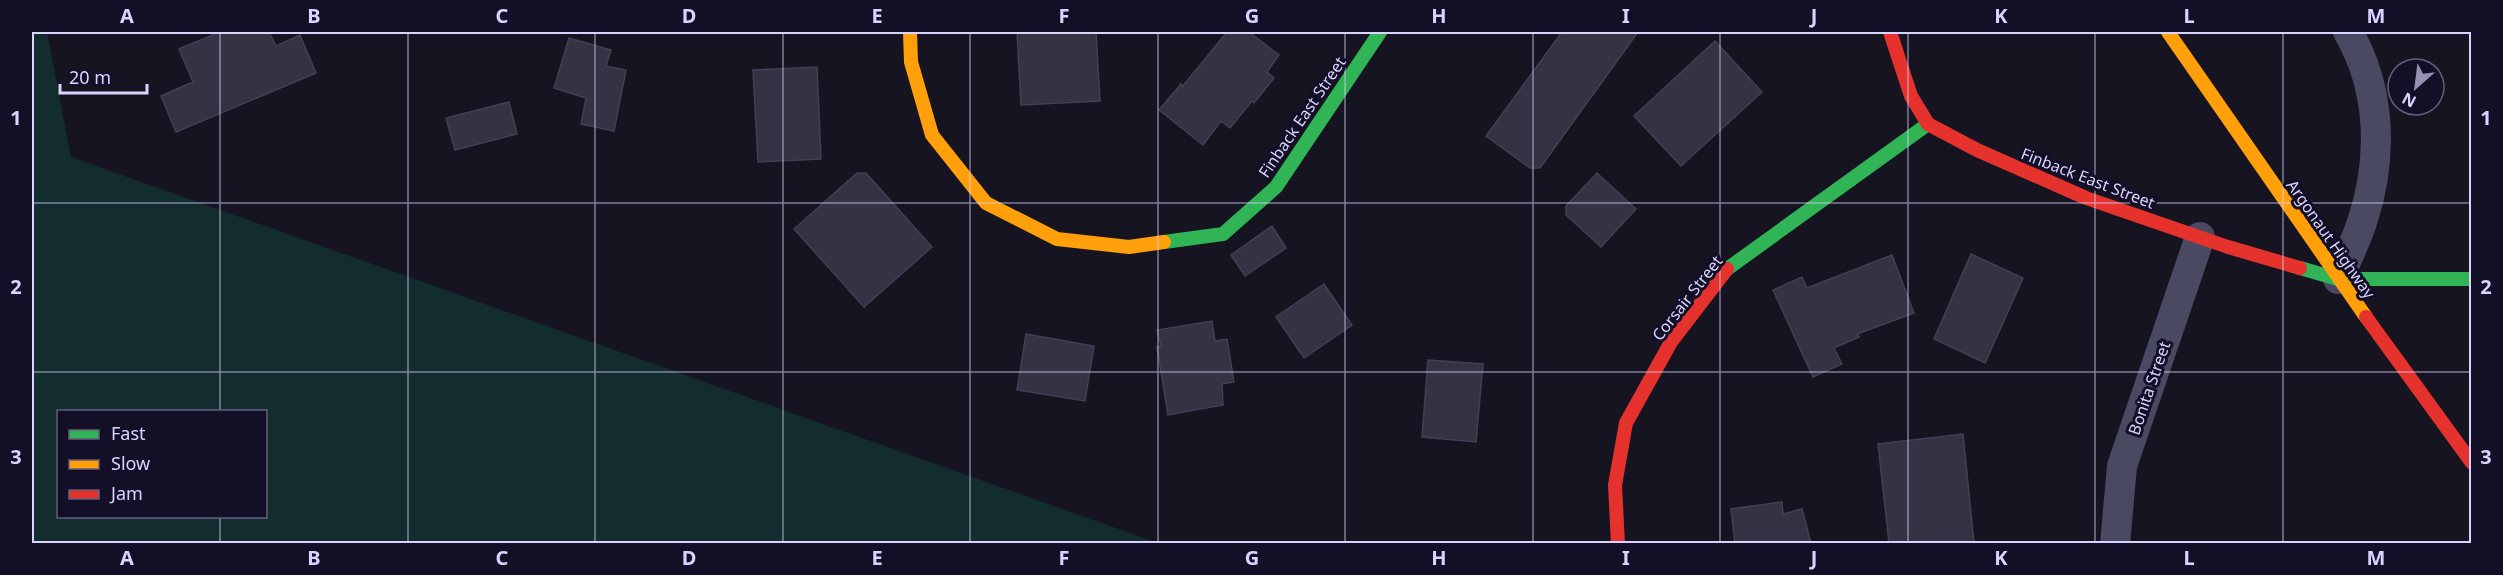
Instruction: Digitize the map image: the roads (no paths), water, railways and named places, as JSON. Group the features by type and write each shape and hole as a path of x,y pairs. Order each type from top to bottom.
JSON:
{"street":[{"name":"Finback East Street","path":"910,32 911,62 932,135 986,202 1057,239 1129,247 1223,234 1276,187 1380,32"},
{"path":"1890,32 1911,96 1928,124"},
{"name":"Argonaut Highway","path":"2168,32 2338,279 2472,463"},
{"path":"2338,279 2363,219 2377,146 2373,92 2348,32"},
{"name":"Finback East Street","path":"1928,124 1977,150 2086,198 2200,237 2338,279 2472,279"},
{"name":"Corsair Street","path":"1618,543 1615,485 1626,423 1671,342 1728,267 1928,124"},
{"name":"Bonita Street","path":"2115,543 2122,466 2200,237"}]}
